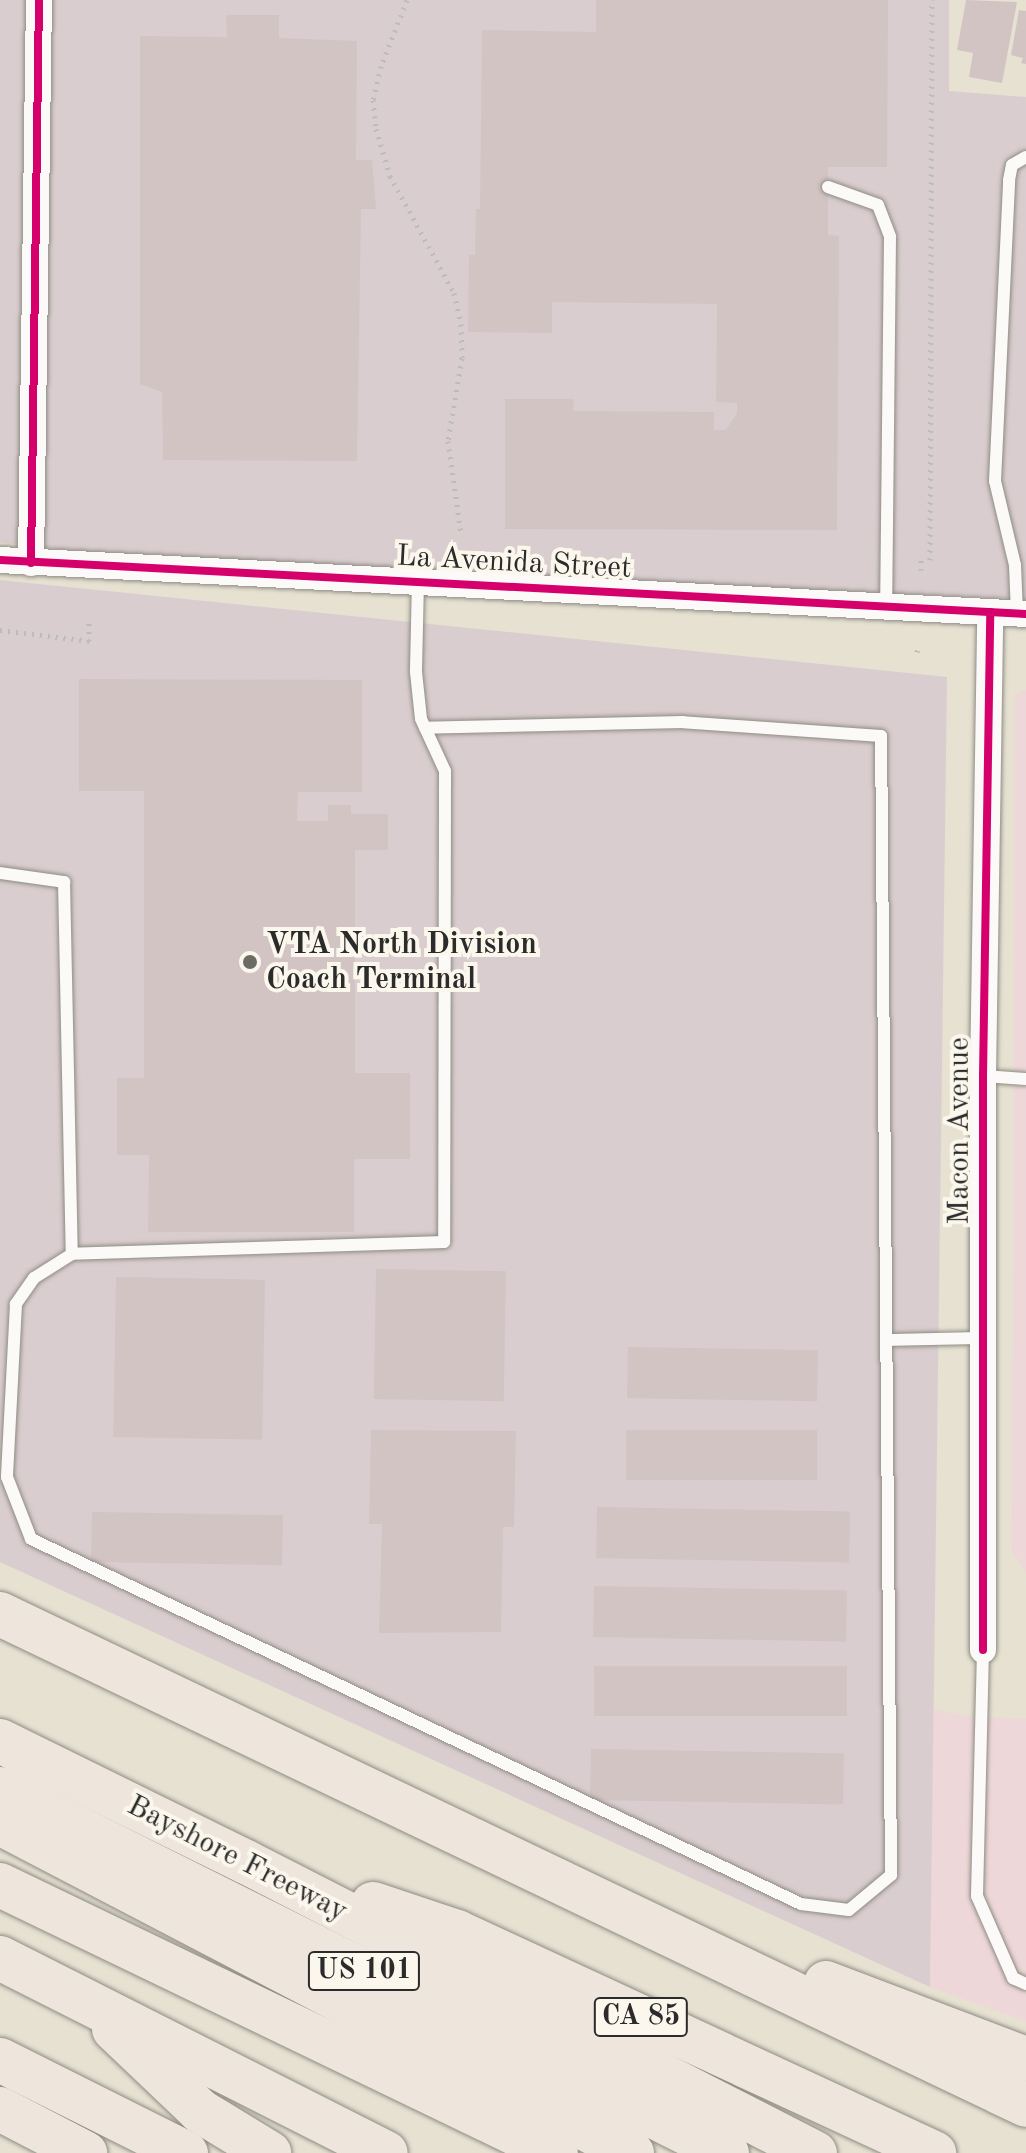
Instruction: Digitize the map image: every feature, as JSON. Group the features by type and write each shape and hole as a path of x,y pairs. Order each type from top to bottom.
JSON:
{"highway":[{"path":"0,1614 1026,2105"},
{"name":"Bayshore Freeway","path":"0,1741 246,1862 815,2153"},
{"name":"US 101","path":"0,1789 727,2153"},
{"path":"0,1823 632,2153"},
{"name":"CA 85","path":"246,1862 457,1932 934,2153"},
{"path":"552,1879 1026,2059"},
{"path":"0,1885 556,2153"},
{"path":"0,1958 386,2153"},
{"path":"83,2000 200,2111 269,2153"},
{"path":"0,2060 186,2153"},
{"path":"0,2109 85,2153"},
{"path":"0,2119 74,2153"}],"street":[{"path":"31,563 39,0"},
{"name":"La Avenida Street","path":"0,560 1022,614"},
{"name":"Macon Avenue","path":"983,1650 983,1076 990,612"}],"lane":[{"path":"1022,614 1015,565 995,481 1009,180 1012,165 1026,157"},
{"path":"828,187 878,205 890,237 886,606"},
{"path":"418,581 416,672 425,728 445,771 444,1242 72,1254 34,1278 16,1304 12,1333 7,1477 31,1539 801,1904 849,1910 891,1875 881,736 683,722 425,728"},
{"path":"0,873 64,882 72,1254"},
{"path":"983,1076 1026,1079"},
{"path":"888,1340 984,1338"},
{"path":"983,1650 977,1896 1013,1978 1026,1984"}],"path":[{"path":"407,0 381,66 373,100 374,114 390,176 454,293 461,324 462,358 448,441 461,533"},
{"path":"930,560 932,0"},
{"path":"921,559 921,570"},
{"path":"0,630 89,641 89,619"}],"shaded area":[{"path":"0,0 949,0 949,91 1026,97 1026,599 183,564 0,542"},
{"path":"0,580 947,677 930,1987 0,1562"},
{"path":"1026,690 1026,1573 1012,1550 1015,694"},
{"path":"933,1709 970,1717 1026,1719 1026,2021 930,1987"}],"building":[{"path":"596,0 888,0 887,167 828,167 828,235 839,236 837,530 505,529 505,399 574,399 573,411 714,412 714,430 726,430 737,413 737,403 716,402 717,304 552,302 552,333 468,332 469,255 475,255 476,209 480,209 482,30 596,32"},
{"path":"966,0 1017,2 1002,83 969,77 973,53 957,50"},
{"path":"1019,10 1026,11 1026,64 1021,63 1023,58 1011,55"},
{"path":"226,15 279,15 279,38 357,41 356,160 372,160 376,209 361,209 357,461 163,460 162,392 140,384 140,36 227,37"},
{"name":"VTA North Division Coach Terminal","path":"79,679 362,680 362,792 298,792 297,821 328,821 328,805 351,805 351,814 388,814 388,850 355,850 355,1073 410,1073 410,1159 354,1159 354,1232 148,1232 149,1155 117,1155 117,1078 144,1078 144,791 79,791"},
{"path":"376,1269 506,1271 504,1401 374,1399"},
{"path":"116,1277 265,1280 262,1440 113,1437"},
{"path":"628,1347 818,1350 817,1401 627,1398"},
{"path":"371,1430 516,1431 514,1527 503,1527 501,1632 379,1633 382,1524 369,1524"},
{"path":"626,1430 817,1430 817,1480 626,1480"},
{"path":"597,1507 850,1511 849,1562 596,1558"},
{"path":"92,1512 283,1515 282,1565 91,1562"},
{"path":"594,1586 847,1590 846,1641 593,1637"},
{"path":"594,1666 847,1666 847,1716 594,1716"},
{"path":"591,1749 844,1753 843,1804 590,1800"}],"cycle path":[{"path":"31,563 39,0"},
{"path":"0,560 1026,614"},
{"path":"983,1650 983,1076 990,612"}],"place":[{"name":"VTA North Division Coach Terminal","path":"250,962"}]}
